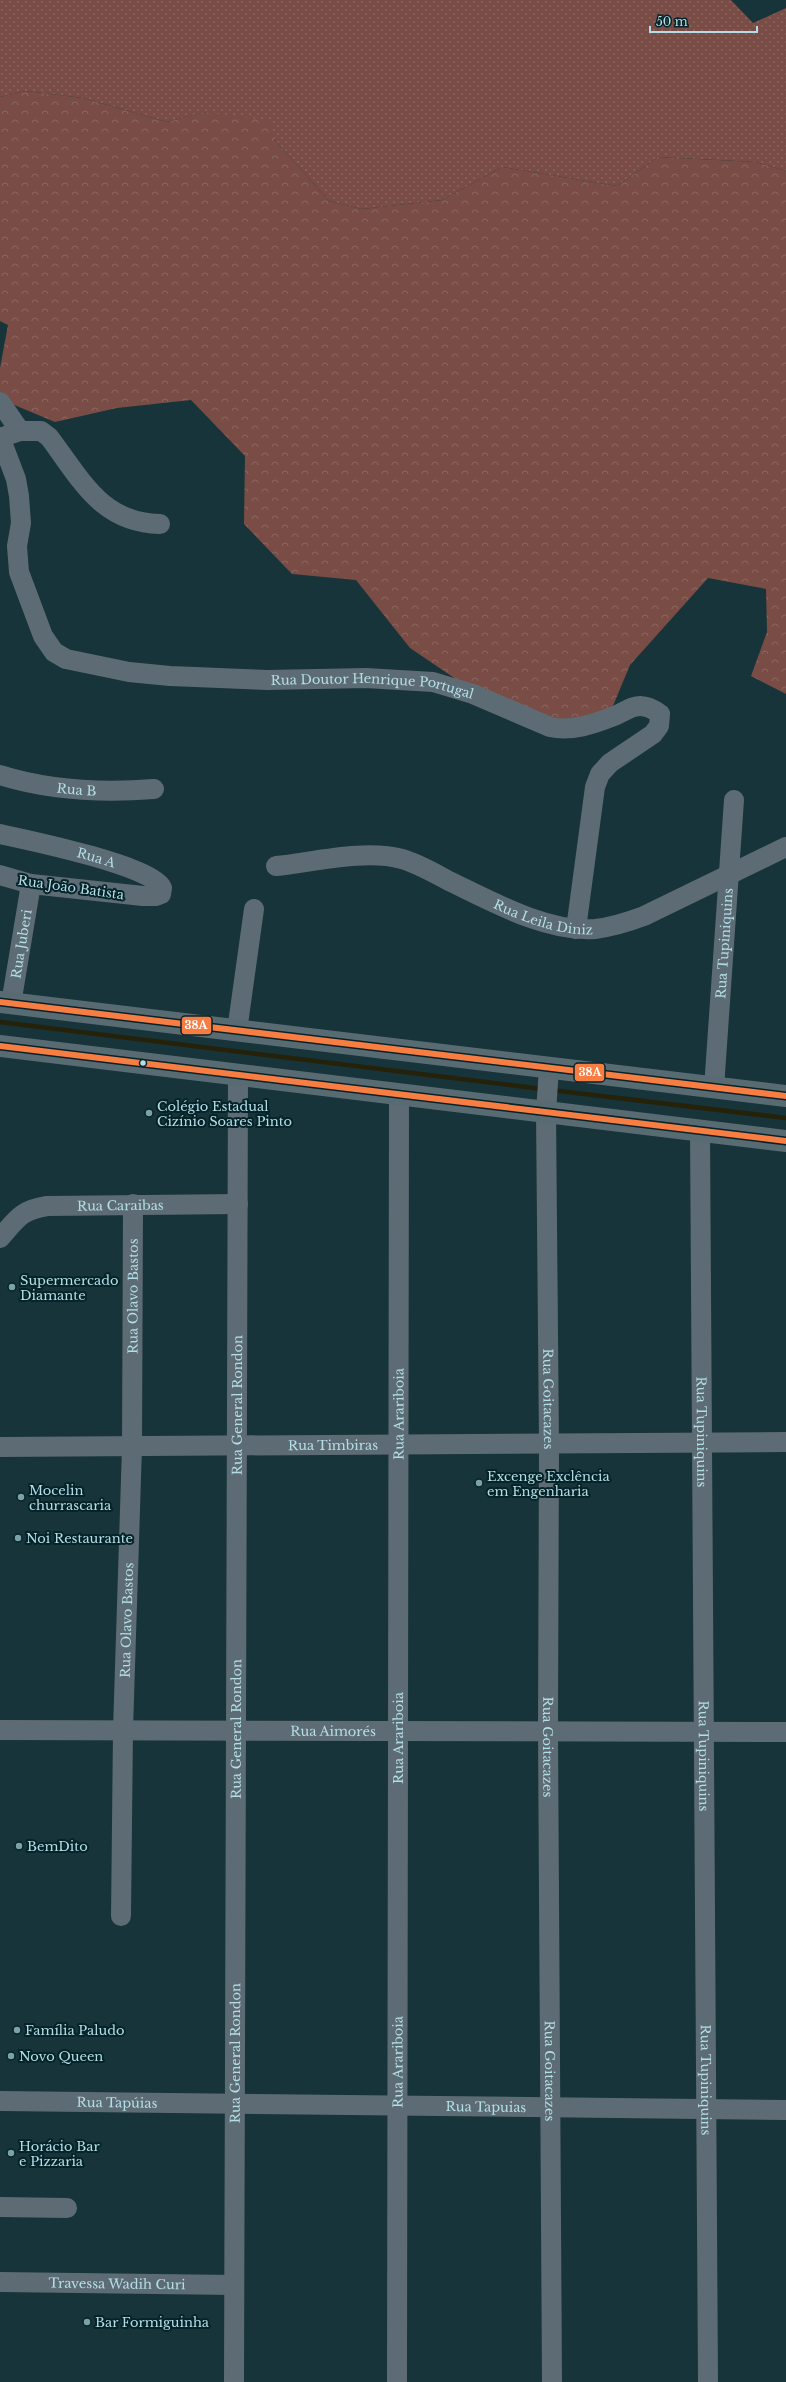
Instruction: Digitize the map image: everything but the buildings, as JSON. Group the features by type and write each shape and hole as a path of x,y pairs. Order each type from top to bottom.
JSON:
{"main road":[{"path":"6,1003 237,1031 547,1090 700,1131 786,1141"},
{"path":"0,1046 399,1094 714,1088 786,1096"}],"street":[{"path":"0,402 20,431"},
{"path":"0,437 20,431 34,430 45,434 87,488 106,508 127,519 146,524 160,524"},
{"name":"Rua Doutor Henrique Portugal","path":"0,437 16,479 19,496 21,523 17,546 19,572 43,636 54,652 66,659 129,672 170,676 266,680 380,679 433,682 473,694 550,727 562,730 575,728 613,716 635,706 652,707 660,714 659,726 653,734 610,763 600,774 595,787 576,929"},
{"name":"Rua B","path":"0,775 46,786 101,792 154,789"},
{"name":"Rua Tupiniquins","path":"714,1088 734,800"},
{"name":"Rua A","path":"0,834 132,868 149,876 160,884 160,894 156,896 143,896"},
{"name":"Rua Leila Diniz","path":"285,865 367,856 402,859 502,906 553,925 576,929 595,929 620,925 644,916 786,847"},
{"name":"Rua João Batista","path":"0,875 31,884 143,896"},
{"name":"Rua Juberi","path":"6,1003 31,884"},
{"path":"237,1031 254,909"},
{"name":"Rua General Rondon","path":"234,2382 238,1075"},
{"name":"Rua Goitacazes","path":"547,1090 549,1444 548,1732 552,2382"},
{"name":"Rua Arariboia","path":"396,2382 399,1094"},
{"name":"Rua Tupiniquins","path":"700,1131 708,2382"},
{"name":"Rua Olavo Bastos","path":"121,1916 123,1730 132,1447 133,1204"},
{"name":"Rua Caraibas","path":"4,1232 19,1216 31,1208 47,1206 238,1204"},
{"name":"Rua Timbiras","path":"0,1447 786,1442"},
{"name":"Rua Aimorés","path":"0,1730 786,1732"},
{"name":"Rua Tapúias","path":"0,2101 235,2104"},
{"name":"Rua Tapuias","path":"235,2104 786,2110"},
{"path":"0,2207 67,2208"},
{"name":"Travessa Wadih Curi","path":"0,2282 234,2285"}],"green space":[{"path":"0,0 731,0 753,23 786,8 786,171 756,162 658,157 617,186 502,167 442,200 362,209 329,201 274,139 205,112 167,122 83,98 26,91 0,97"},
{"path":"26,91 83,98 167,122 204,112 272,121 274,139 329,201 362,209 442,200 502,167 617,186 658,157 756,162 786,171 786,694 751,676 767,632 766,589 708,578 630,665 610,713 559,721 472,690 410,648 356,580 292,574 244,524 245,456 191,400 117,408 55,422 0,399 0,368 8,325 0,321 0,97"}],"waterway":[{"path":"0,1022 542,1089"},
{"path":"551,1090 786,1118"}],"transit line":[{"name":"38A","path":"0,1002 786,1096"},
{"name":"38A","path":"0,1046 786,1141"}],"place":[{"name":"Colégio Estadual Cizínio Soares Pinto","path":"149,1113"},
{"name":"Supermercado Diamante","path":"12,1287"},
{"name":"Excenge Exclência em Engenharia","path":"479,1483"},
{"name":"Mocelin churrascaria","path":"21,1497"},
{"name":"Noi Restaurante","path":"18,1538"},
{"name":"BemDito","path":"19,1846"},
{"name":"Família Paludo","path":"17,2030"},
{"name":"Novo Queen","path":"11,2056"},
{"name":"Horácio Bar e Pizzaria","path":"11,2153"},
{"name":"Bar Formiguinha","path":"87,2322"}]}
